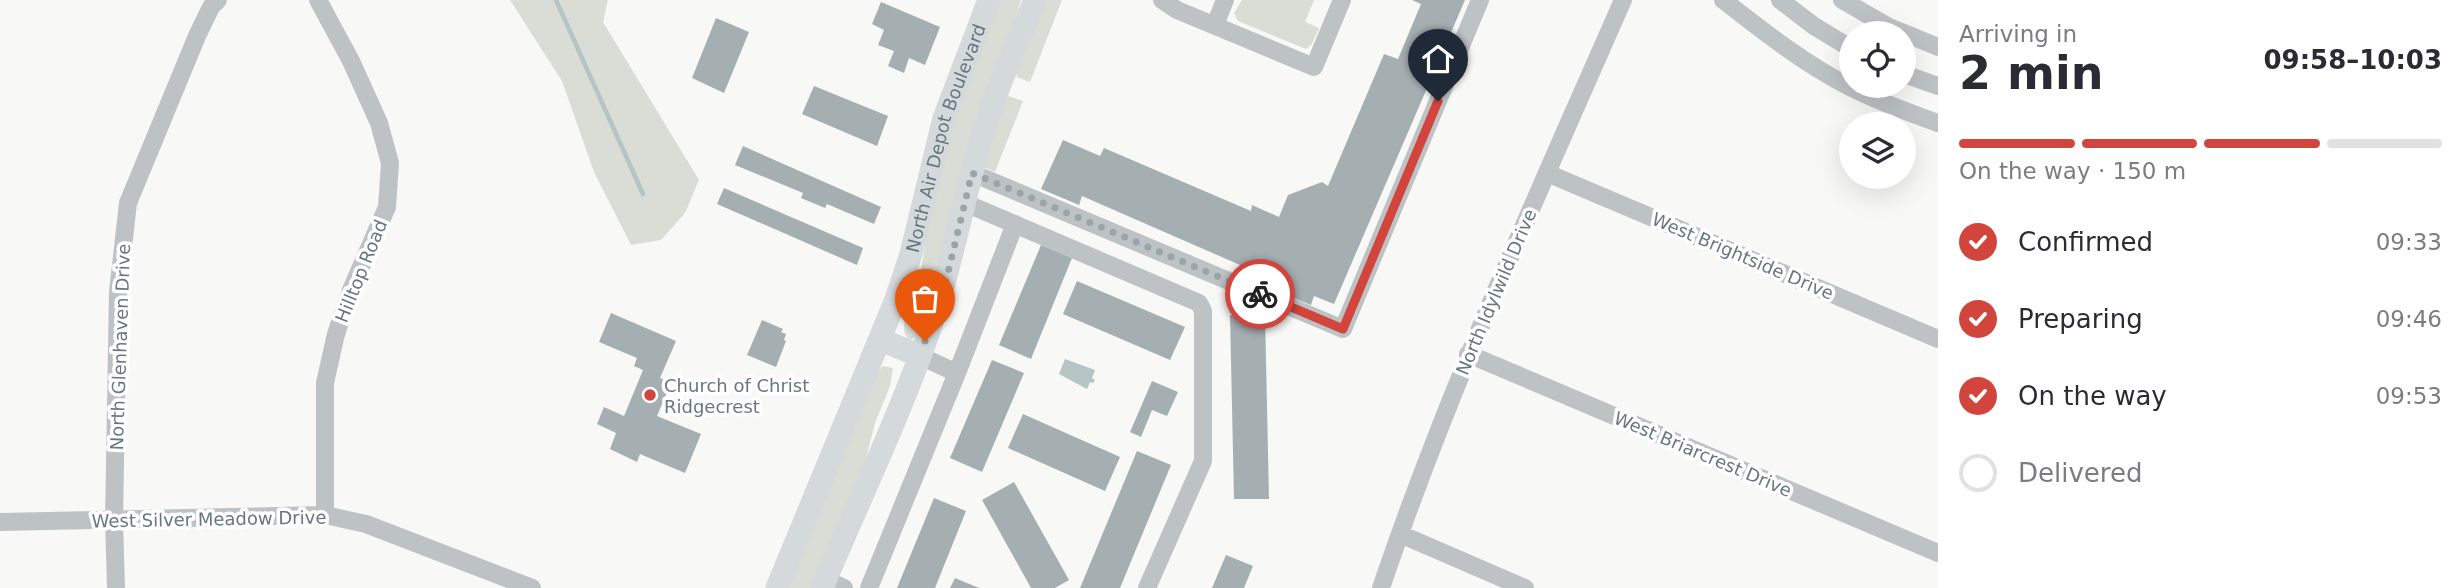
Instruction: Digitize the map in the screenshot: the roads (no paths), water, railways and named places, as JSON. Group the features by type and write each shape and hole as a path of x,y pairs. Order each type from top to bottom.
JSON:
{"main road":[{"name":"North Air Depot Boulevard","path":"777,588 881,340 911,254 944,118 989,0"},
{"name":"North Air Depot Boulevard","path":"831,585 920,356 946,281 972,173 1002,79 1035,0"},
{"path":"881,340 920,356"}],"street":[{"name":"North Glenhaven Drive","path":"116,588 114,519 118,292 128,203 197,36 211,7 218,0"},
{"name":"Hilltop Road","path":"318,0 351,61 379,123 390,163 387,207 351,290 336,334 324,383 325,515"},
{"path":"1162,0 1177,10 1314,67 1342,0"},
{"path":"1215,25 1225,0"},
{"path":"972,173 1343,329 1480,0"},
{"name":"North Idylwild Drive","path":"1381,588 1468,354 1623,0"},
{"path":"1723,0 1775,41 1846,86 1938,123"},
{"path":"1780,0 1814,26 1839,40"},
{"path":"1842,0 1881,21"},
{"path":"1916,38 1938,47"},
{"path":"1916,78 1938,86"},
{"name":"West Brightside Drive","path":"1547,173 1938,339"},
{"path":"965,203 1199,303 1203,310 1203,461 1147,588"},
{"path":"869,588 1015,224"},
{"name":"West Briarcrest Drive","path":"1468,354 1938,553"},
{"path":"920,356 957,373"},
{"name":"West Silver Meadow Drive","path":"0,522 325,515 366,524 532,588"},
{"path":"1400,534 1525,588"}],"waterway":[{"path":"556,0 643,194"}],"place":[{"name":"Church of Christ Ridgecrest","path":"650,395"}]}
